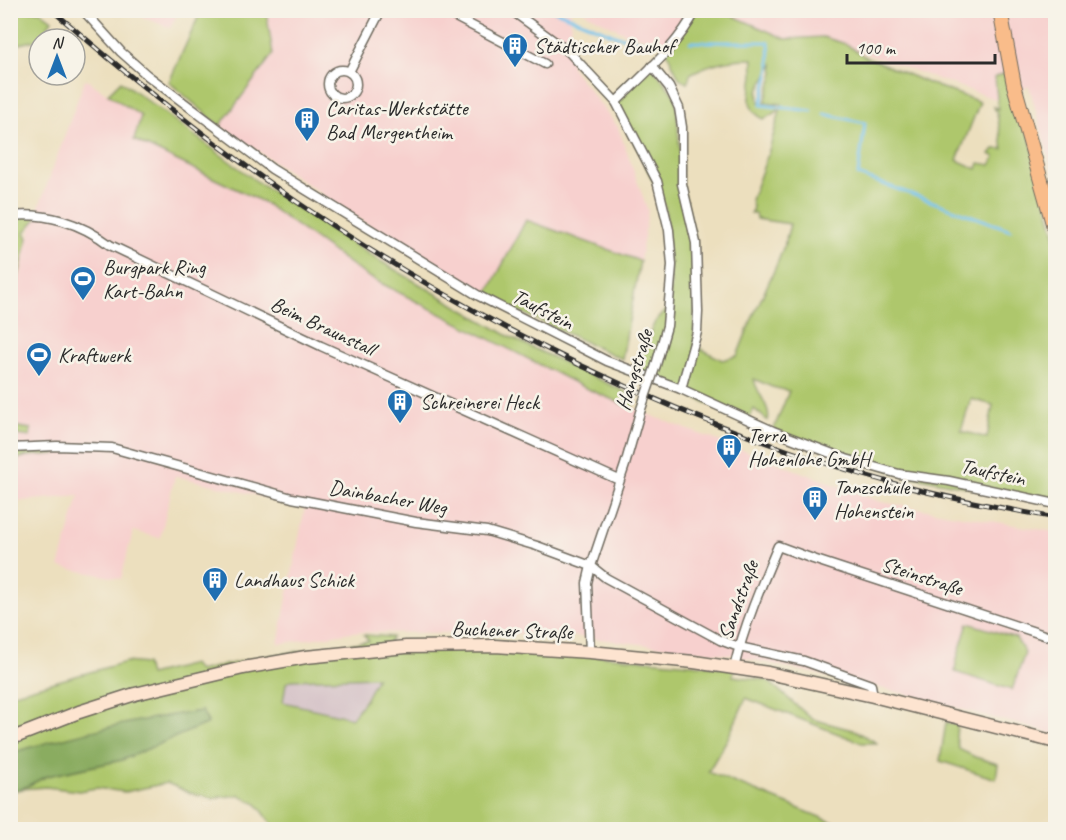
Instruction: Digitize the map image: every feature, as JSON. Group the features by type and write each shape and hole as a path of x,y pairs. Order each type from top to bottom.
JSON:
{"main road":[{"path":"1000,10 1014,85 1056,234"},
{"name":"Buchener Straße","path":"10,739 79,712 150,690 243,668 306,657 406,647 495,646 694,662 768,673 873,696 1056,742"}],"street":[{"name":"Taufstein","path":"83,10 121,52 147,75 272,169 479,296 607,361 681,389 774,431 846,459 899,474 949,481 1056,504"},
{"path":"349,72 381,10"},
{"path":"442,10 545,64"},
{"name":"Hangstraße","path":"512,10 569,52 616,102 657,181 671,246 671,286 667,326 587,583 590,652"},
{"path":"616,102 690,23 696,10"},
{"path":"652,66 669,87 679,108 682,127 682,184 696,243 697,332 681,389"},
{"name":"Beim Braunstall","path":"10,216 23,214 63,220 321,346 619,480"},
{"name":"Dainbacher Weg","path":"10,448 57,446 112,448 292,498 416,522 487,531 591,566 606,578 720,640 739,647"},
{"name":"Steinstraße","path":"778,546 1056,639"},
{"name":"Sandstraße","path":"734,668 756,598 778,546"},
{"name":"Buchener Straße","path":"739,647 804,661 871,685 873,696"}],"shaded area":[{"path":"179,10 170,28 128,11"},
{"path":"266,11 571,11 571,67 618,127 648,211 640,261 526,221 486,296 404,249 220,126 273,54"},
{"path":"582,11 1055,11 1055,180 1029,86 998,100 852,49 678,45 627,34"},
{"path":"87,80 141,116 135,140 263,202 367,276 583,387 660,419 881,502 1055,532 1055,734 889,690 731,655 557,634 353,632 278,644 305,507 175,476 160,538 133,531 121,579 59,567 79,496 11,502 11,317 31,229 82,87 87,87"},
{"path":"378,677 352,718 283,702 286,683 292,680"}],"green space":[{"path":"11,10 40,11 52,20 48,27 27,27 27,42 11,46"},
{"path":"201,11 266,11 273,54 220,126 169,82"},
{"path":"696,11 722,11 786,39 823,37 846,44 864,56 980,102 957,160 977,169 979,163 991,165 995,157 990,154 994,149 1003,149 994,107 998,109 995,77 1005,73 1006,47 1055,234 1055,504 899,474 773,431 789,391 754,379 768,410 768,421 754,409 747,420 632,371 655,322 669,306 671,286 665,207 616,102 652,66 676,98 682,184 696,243 694,345 722,360 737,356 779,258 790,224 756,219 755,213 751,213 753,207 751,200 768,154 782,104 765,102 774,73 773,64 758,92 759,102 778,105 778,111 764,119 753,110 750,100 753,59 728,60 705,67 690,74 688,83 679,78 666,50","holes":["971,399 993,405 987,438 961,431"]},
{"path":"121,81 263,186 375,258 510,337 636,397 632,408 583,387 367,276 263,202 134,140 141,116 108,94"},
{"path":"11,216 39,216 25,232 28,238 11,305"},
{"path":"526,220 640,261 622,359 486,296"},
{"path":"11,426 31,429 30,437 11,434"},
{"path":"57,446 56,454 27,456 11,461 11,450"},
{"path":"968,623 1016,638 1025,653 1012,690 955,672"},
{"path":"364,635 392,637 386,648 495,646 734,668 733,676 767,680 812,719 856,731 877,743 862,743 746,698 728,738 708,772 852,830 274,830 273,825 257,804 239,795 213,798 190,793 167,783 125,792 96,788 79,791 46,787 21,789 47,776 122,760 208,722 202,711 177,714 105,728 11,753 11,694 126,662 146,664 149,675 193,664 198,671 261,657 369,641","holes":["377,677 352,718 283,702 286,683 292,680"]},
{"path":"202,711 208,723 122,760 47,776 21,789 11,791 11,753 106,728"},
{"path":"946,722 957,725 956,738 959,749 998,764 996,779 940,761"}],"waterway":[{"path":"553,10 617,36 653,44"},
{"path":"690,42 769,42 770,68 761,105 812,111"},
{"path":"824,114 865,123 858,175 1011,230"}],"railway":[{"path":"52,10 164,104 281,191 425,283 578,364 656,400 736,432 817,460 918,490 1056,518"}],"place":[{"name":"Städtischer Bauhof","path":"515,69"},
{"name":"Caritas-Werkstätte Bad Mergentheim","path":"307,143"},
{"name":"Burgpark Ring Kart-Bahn","path":"83,302"},
{"name":"Kraftwerk","path":"39,378"},
{"name":"Schreinerei Heck","path":"400,425"},
{"name":"Terra Hohenlohe GmbH","path":"729,470"},
{"name":"Tanzschule Hohenstein","path":"815,522"},
{"name":"Landhaus Schick","path":"215,603"}]}
